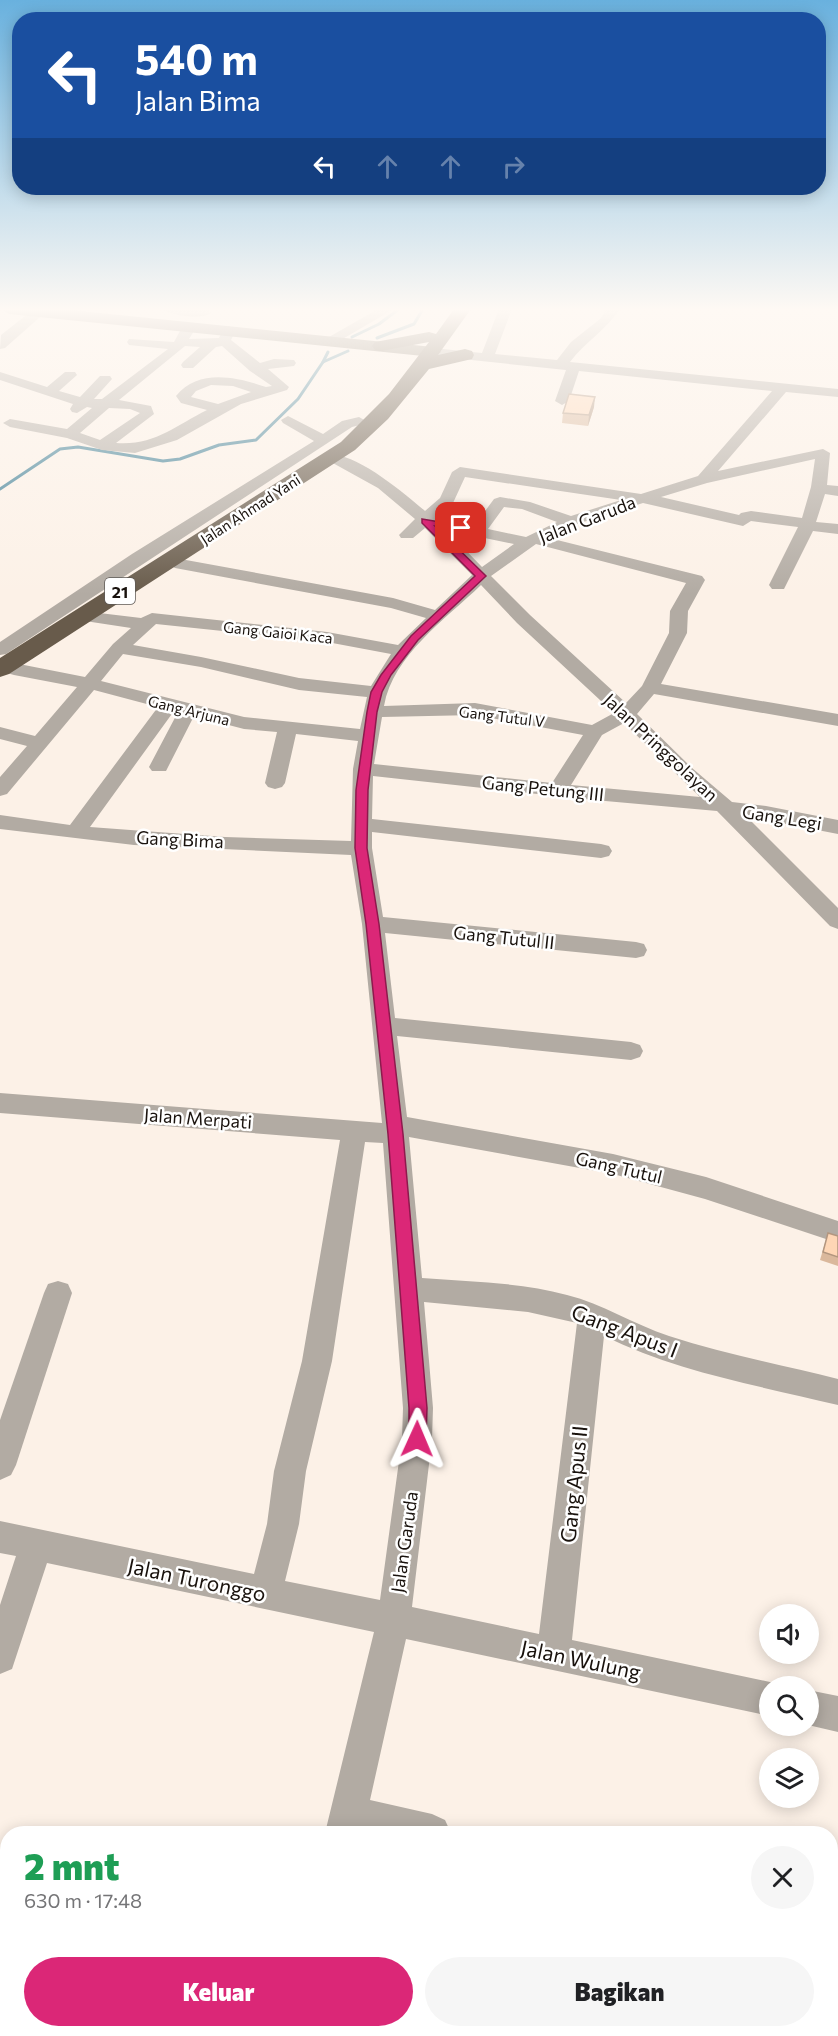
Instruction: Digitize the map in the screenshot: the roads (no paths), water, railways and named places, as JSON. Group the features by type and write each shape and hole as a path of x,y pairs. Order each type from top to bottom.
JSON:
{"highway":[{"name":"Jalan Ahmad Yani","path":"4,668 103,607 236,514 319,455 376,404"},
{"name":"Jalan Ahmad Yani","path":"4,668 150,561 236,514 348,446 378,419 389,404"}],"street":[{"path":"35,404 10,423 70,434 102,446 135,449 162,441 230,404"},
{"path":"53,430 82,404"},
{"path":"70,434 104,404"},
{"path":"102,446 148,413 146,409 138,406 116,404"},
{"path":"201,404 219,409"},
{"path":"103,607 336,459 369,435 399,404"},
{"path":"703,479 768,404"},
{"path":"288,420 324,441"},
{"path":"0,650 347,424 359,421"},
{"name":"Jalan Garuda","path":"347,1824 393,1620 417,1439 418,1408 395,1129 373,924 361,848 363,769 374,702 402,651 481,576 531,541 571,521 703,479 823,453 817,489"},
{"name":"Jalan Pringgolayan","path":"336,459 359,468 375,479 425,521 527,623 626,714 703,790 725,807 838,921"},
{"path":"406,535 425,521 451,495 460,472 652,501 743,521 747,516 751,516 838,529"},
{"path":"778,585 809,525 817,489 838,491"},
{"path":"478,531 500,502 524,505 571,521"},
{"path":"425,521 531,541 696,580 683,599 676,624 678,633 650,688 626,714 595,731 558,790"},
{"path":"175,563 393,603 438,616"},
{"name":"Gang Gaioi Kaca","path":"103,607 148,621 327,637 402,651"},
{"path":"0,790 119,648 148,621"},
{"name":"Gang Tutul V","path":"119,648 201,662 374,702 475,709 595,731"},
{"name":"Gang Arjuna","path":"4,668 91,684 244,723 367,736"},
{"path":"650,688 838,720"},
{"path":"159,767 179,707"},
{"path":"76,832 179,707"},
{"path":"275,783 287,729"},
{"path":"0,733 39,742"},
{"name":"Gang Petung III","path":"363,769 725,807"},
{"name":"Gang Legi","path":"725,807 776,813 838,827"},
{"name":"Gang Bima","path":"0,822 76,832 158,839 361,848"},
{"path":"361,824 601,851"},
{"name":"Gang Tutul II","path":"373,924 636,950"},
{"path":"383,1026 631,1051"},
{"name":"Jalan Merpati","path":"0,1103 354,1131 395,1129"},
{"name":"Gang Tutul","path":"395,1129 613,1164 706,1188 838,1232"},
{"path":"266,1594 283,1524 290,1471 317,1360 354,1131"},
{"name":"Gang Apus I","path":"408,1289 519,1299 567,1307 592,1315 620,1330 666,1347 838,1392"},
{"path":"0,1465 58,1293"},
{"name":"Gang Apus II","path":"554,1653 592,1315"},
{"name":"Jalan Turonggo","path":"0,1537 393,1620"},
{"path":"0,1657 36,1545"},
{"name":"Jalan Wulung","path":"393,1620 759,1697"},
{"path":"819,1710 838,1714"},
{"path":"347,1824 366,1826"}],"waterway":[{"path":"0,489 60,449 78,447 163,461 180,459 219,445 256,440 293,404"}]}
